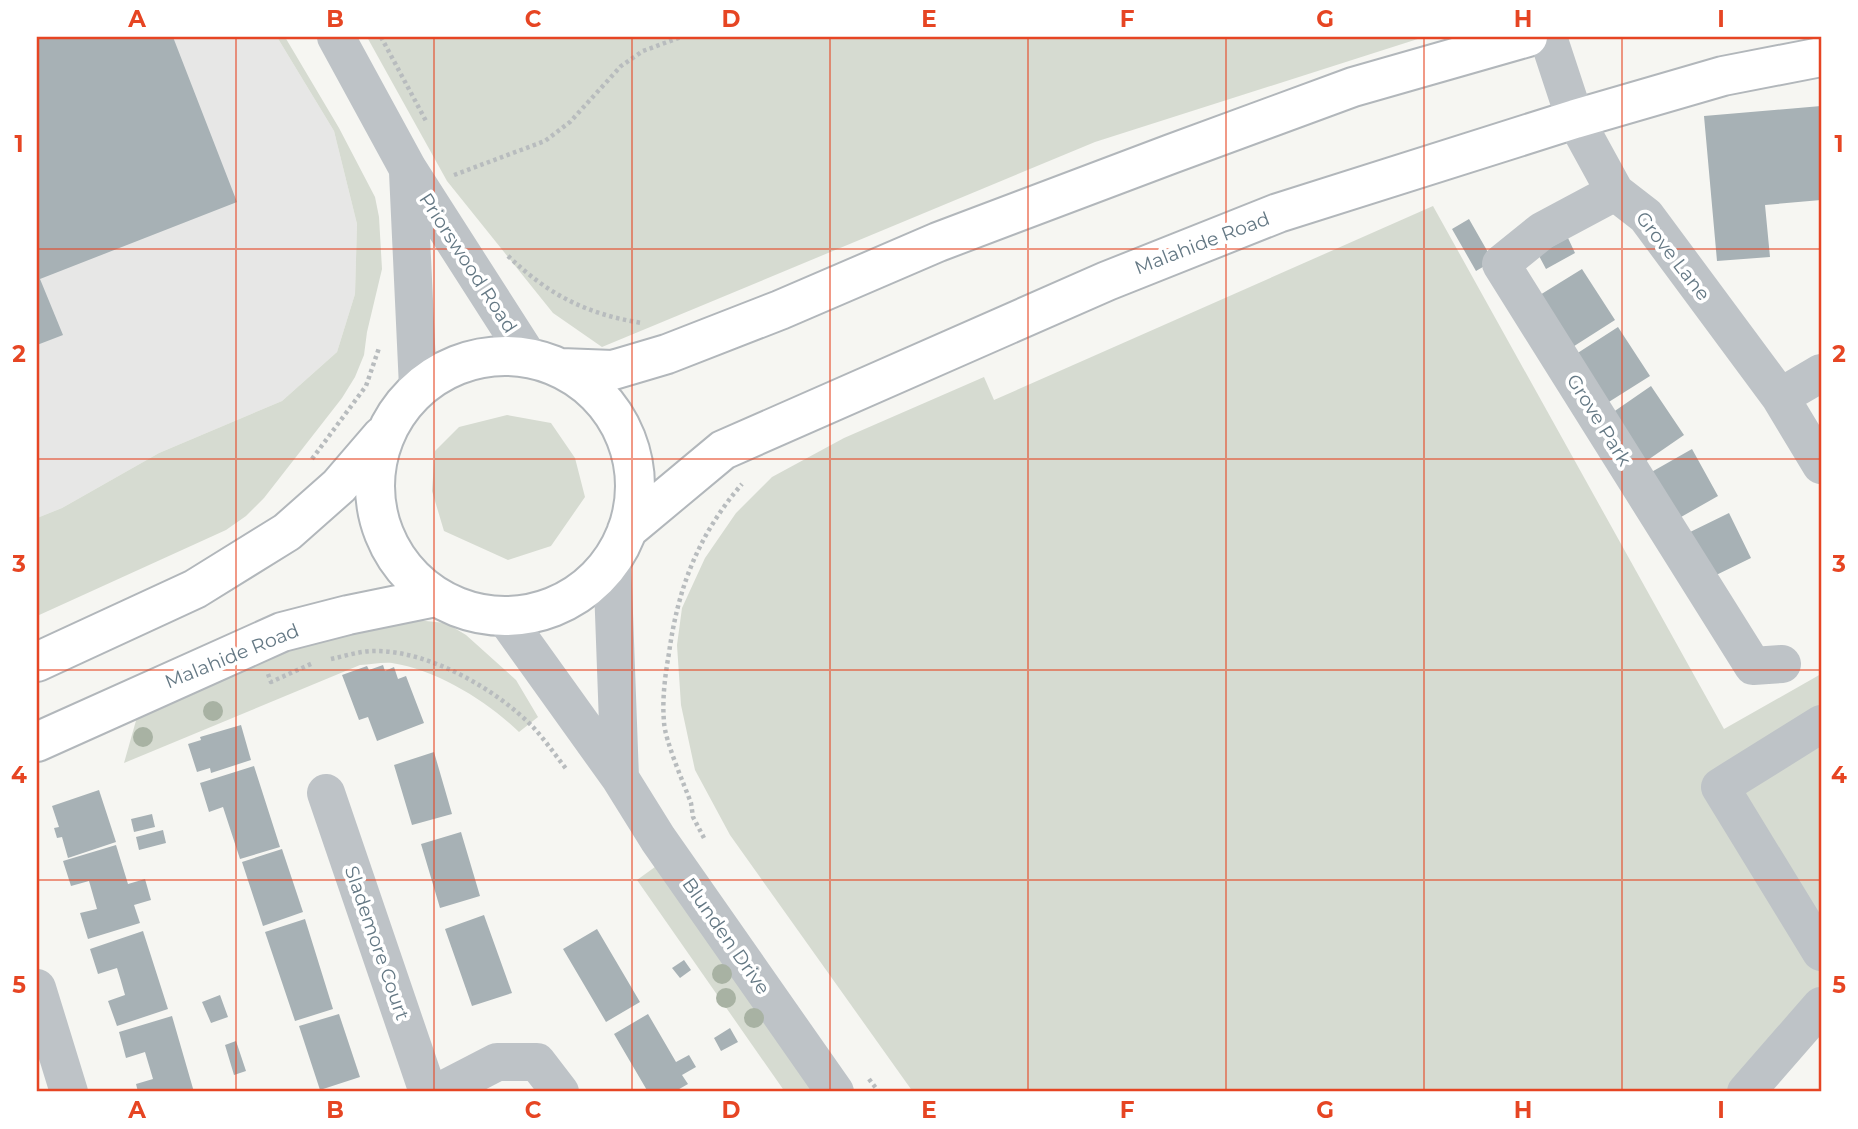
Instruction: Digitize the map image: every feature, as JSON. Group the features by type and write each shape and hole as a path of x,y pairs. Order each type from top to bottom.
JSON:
{"main road":[{"path":"37,662 195,589 287,532 339,486 385,433 393,417 418,387 439,373 466,361 497,355 613,370 667,354 780,310 938,242 1353,87 1528,37"},
{"name":"Malahide Road","path":"385,433 377,459 374,485 378,518 396,558 414,580 436,597 475,613 504,616 551,608 588,586 620,545 723,450 1107,281 1278,214 1575,119 1723,76 1821,57"},
{"path":"545,363 585,383 604,402 625,435 633,464 635,491 620,545"},
{"name":"Malahide Road","path":"37,742 282,632 436,597"}],"street":[{"name":"Priorswood Road","path":"336,37 408,169 545,363"},
{"name":"Grove Lane","path":"1548,37 1575,119 1615,192 1646,216 1780,397 1821,465"},
{"name":"Priorswood Road","path":"408,169 418,387"},
{"name":"Grove Park","path":"1615,192 1542,231 1501,264 1753,666 1782,664"},
{"path":"1780,397 1821,373"},
{"name":"Blunden Drive","path":"620,545 620,778"},
{"name":"Blunden Drive","path":"504,616 620,778 658,839 835,1092"},
{"path":"1821,724 1720,787 1821,952"},
{"name":"Slademore Court","path":"326,793 428,1092"},
{"path":"37,988 69,1092"},
{"path":"1746,1092 1821,1006"},
{"path":"439,1092 497,1062 537,1062 560,1092"}],"path":[{"path":"381,37 430,129"},
{"path":"454,175 545,141 570,122 621,66 643,51 681,37"},
{"path":"448,164 457,183"},
{"path":"506,254 525,273 567,302 652,325"},
{"path":"311,460 366,386 380,346"},
{"path":"693,817 691,803 664,725 665,681 683,582 700,545 739,487"},
{"path":"327,660 373,651 418,656 451,669 503,702 533,727 571,775"},
{"path":"266,670 271,682 315,662"}],"shaded area":[{"path":"37,37 277,37 334,131 357,224 355,294 337,352 282,401 159,453 62,508 37,518"},
{"path":"277,37 285,37 339,128 375,197 382,269 364,355 355,377 342,398 264,498 246,516 226,530 37,616 37,518 62,508 159,453 282,401 337,352 355,294 357,224 334,131"},
{"path":"367,37 1424,37 1095,142 602,347 553,313 447,181"},
{"path":"1433,206 1724,729 1821,674 1821,1028 1761,1092 913,1092 730,835 695,770 681,705 677,645 682,608 705,558 736,513 772,477 844,438 984,377 994,400"},
{"path":"507,415 551,423 575,458 585,497 551,546 508,560 444,531 432,491 435,451 459,427"},
{"path":"385,617 446,623 466,635 516,680 538,717 519,732 477,698 426,672 392,663 360,665 124,763 139,710 318,633"},
{"path":"666,859 834,1092 785,1092 637,880"}],"building":[{"path":"37,37 173,37 237,202 40,279 63,335 37,345"},
{"path":"1821,106 1821,200 1765,205 1770,257 1717,261 1704,116"},
{"path":"1469,219 1493,261 1476,271 1452,229"},
{"path":"1568,238 1575,253 1546,269 1538,254"},
{"path":"1582,269 1615,320 1568,350 1535,298"},
{"path":"1618,327 1650,376 1604,405 1573,356"},
{"path":"1651,386 1684,435 1642,464 1609,415"},
{"path":"1692,449 1718,496 1674,521 1648,474"},
{"path":"1729,513 1751,558 1708,579 1686,534"},
{"path":"383,665 385,671 394,667 398,679 406,676 424,723 377,741 368,717 359,720 342,675 367,666 369,670"},
{"path":"241,725 251,760 211,773 210,768 197,772 188,744 201,740 200,737"},
{"path":"434,752 452,814 412,825 394,765"},
{"path":"254,766 280,847 240,859 223,807 209,812 200,783"},
{"path":"99,790 116,842 68,858 62,837 57,838 54,828 59,827 52,806"},
{"path":"152,814 155,827 134,832 131,819"},
{"path":"163,830 166,843 139,850 136,837"},
{"path":"461,832 480,896 440,908 421,844"},
{"path":"116,845 128,884 145,879 151,900 134,905 140,923 88,939 80,913 97,909 89,881 71,886 63,861"},
{"path":"282,849 303,912 263,926 242,862"},
{"path":"484,915 512,993 472,1006 445,929"},
{"path":"305,919 333,1009 295,1021 265,932"},
{"path":"597,929 640,1002 606,1022 563,949"},
{"path":"143,931 168,1009 117,1026 108,1001 125,995 117,968 98,974 90,949"},
{"path":"684,960 691,970 680,978 672,968"},
{"path":"220,995 228,1017 211,1023 202,1002"},
{"path":"339,1014 360,1077 320,1090 299,1026"},
{"path":"648,1014 676,1062 689,1055 696,1067 682,1075 688,1084 674,1092 648,1092 614,1034"},
{"path":"172,1016 194,1092 138,1092 136,1084 153,1079 145,1052 126,1058 119,1032"},
{"path":"730,1028 738,1042 721,1051 714,1038"},
{"path":"236,1041 246,1071 234,1075 225,1045"}]}
